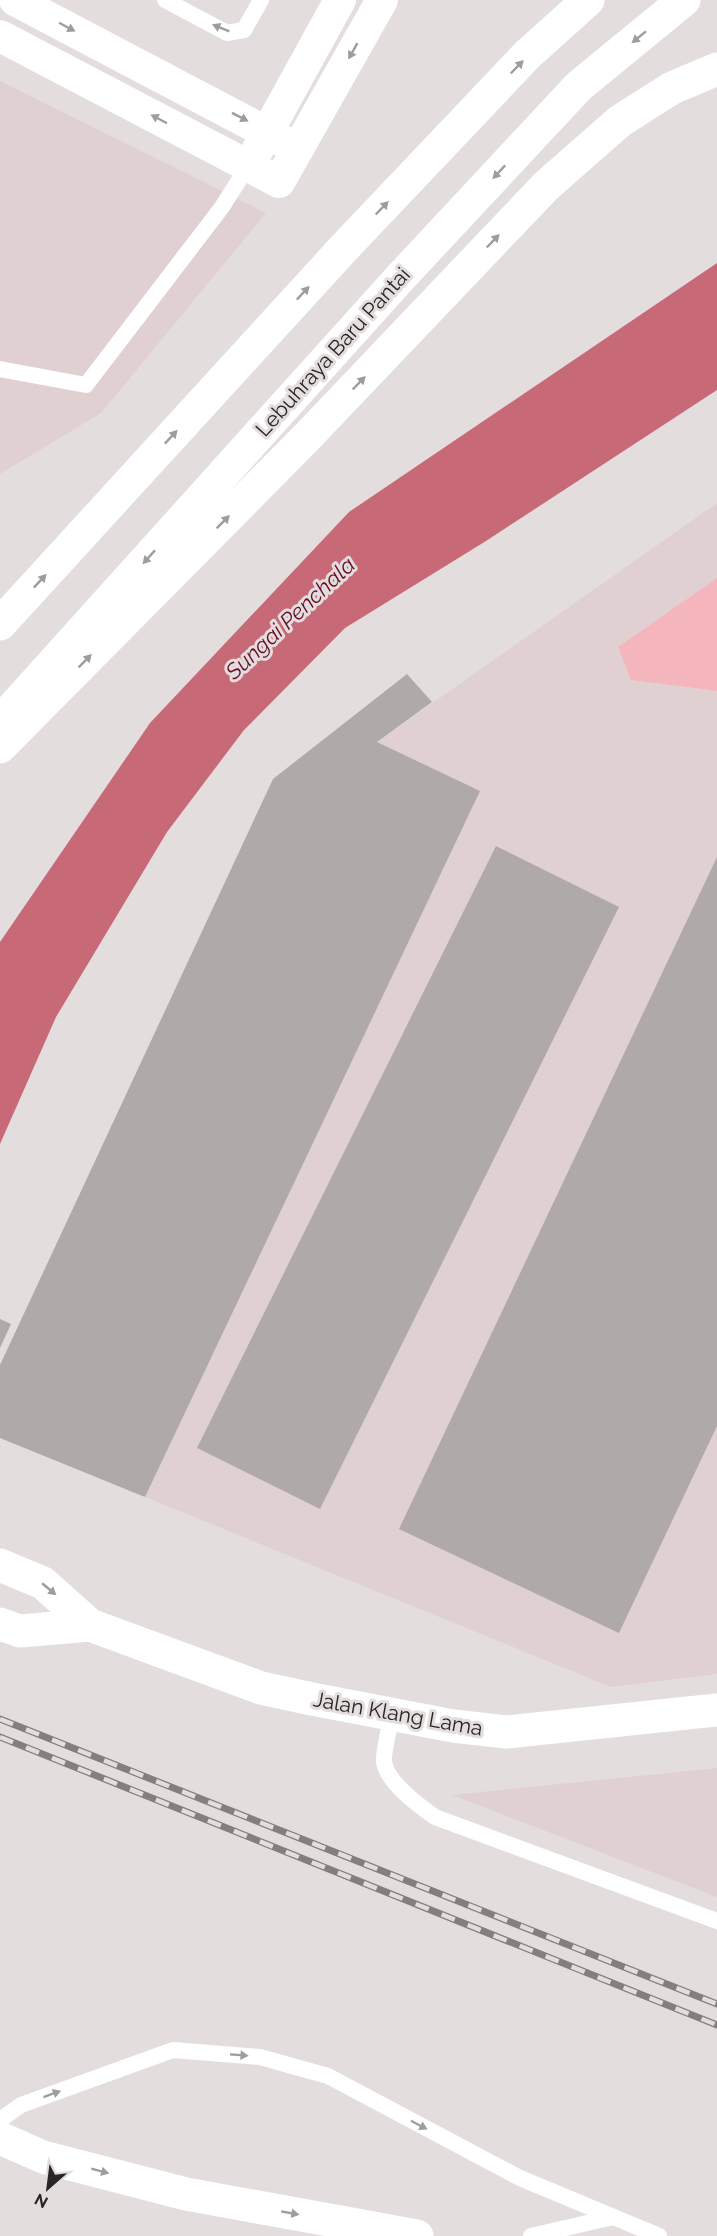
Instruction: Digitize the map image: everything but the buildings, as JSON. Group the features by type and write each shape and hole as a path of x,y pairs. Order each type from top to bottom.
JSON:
{"main road":[{"path":"0,624 342,250 527,55 588,0"},
{"name":"Lebuhraya Baru Pantai","path":"0,722 399,279 579,86 684,0"},
{"path":"0,747 307,437 546,186 620,121 672,88 717,69"},
{"name":"Jalan Klang Lama","path":"0,1565 43,1583 90,1625 261,1688 453,1726 506,1732 717,1710"},
{"name":"Jalan Klang Lama","path":"0,1624 20,1631 90,1625"},
{"path":"0,2138 43,2157 186,2194 417,2236"}],"street":[{"path":"15,0 298,149"},
{"path":"248,166 340,0"},
{"path":"0,36 279,182 382,0"}],"lane":[{"path":"165,0 227,33 244,30 261,0"},
{"path":"0,369 86,385 222,207 248,166"},
{"path":"392,1714 384,1762 394,1781 406,1794 435,1817 717,1921"},
{"path":"0,2120 21,2105 173,2050 260,2056 328,2076 520,2178 659,2236"},
{"path":"531,2236 613,2217"}],"shaded area":[{"path":"0,81 266,213 101,413 0,474"},
{"path":"717,503 717,578 618,647 631,680 717,691 717,1674 611,1687 145,1497 479,791 377,742"},
{"path":"717,578 717,691 631,680 618,647"},
{"path":"717,1768 717,1897 452,1795"}],"water":[{"name":"Sungai Penchala","path":"717,263 717,390 486,541 345,628 244,730 167,832 56,1017 0,1144 0,942 150,723 349,512"}],"railway":[{"path":"0,1719 717,2004"},
{"path":"0,1737 717,2025"}]}
